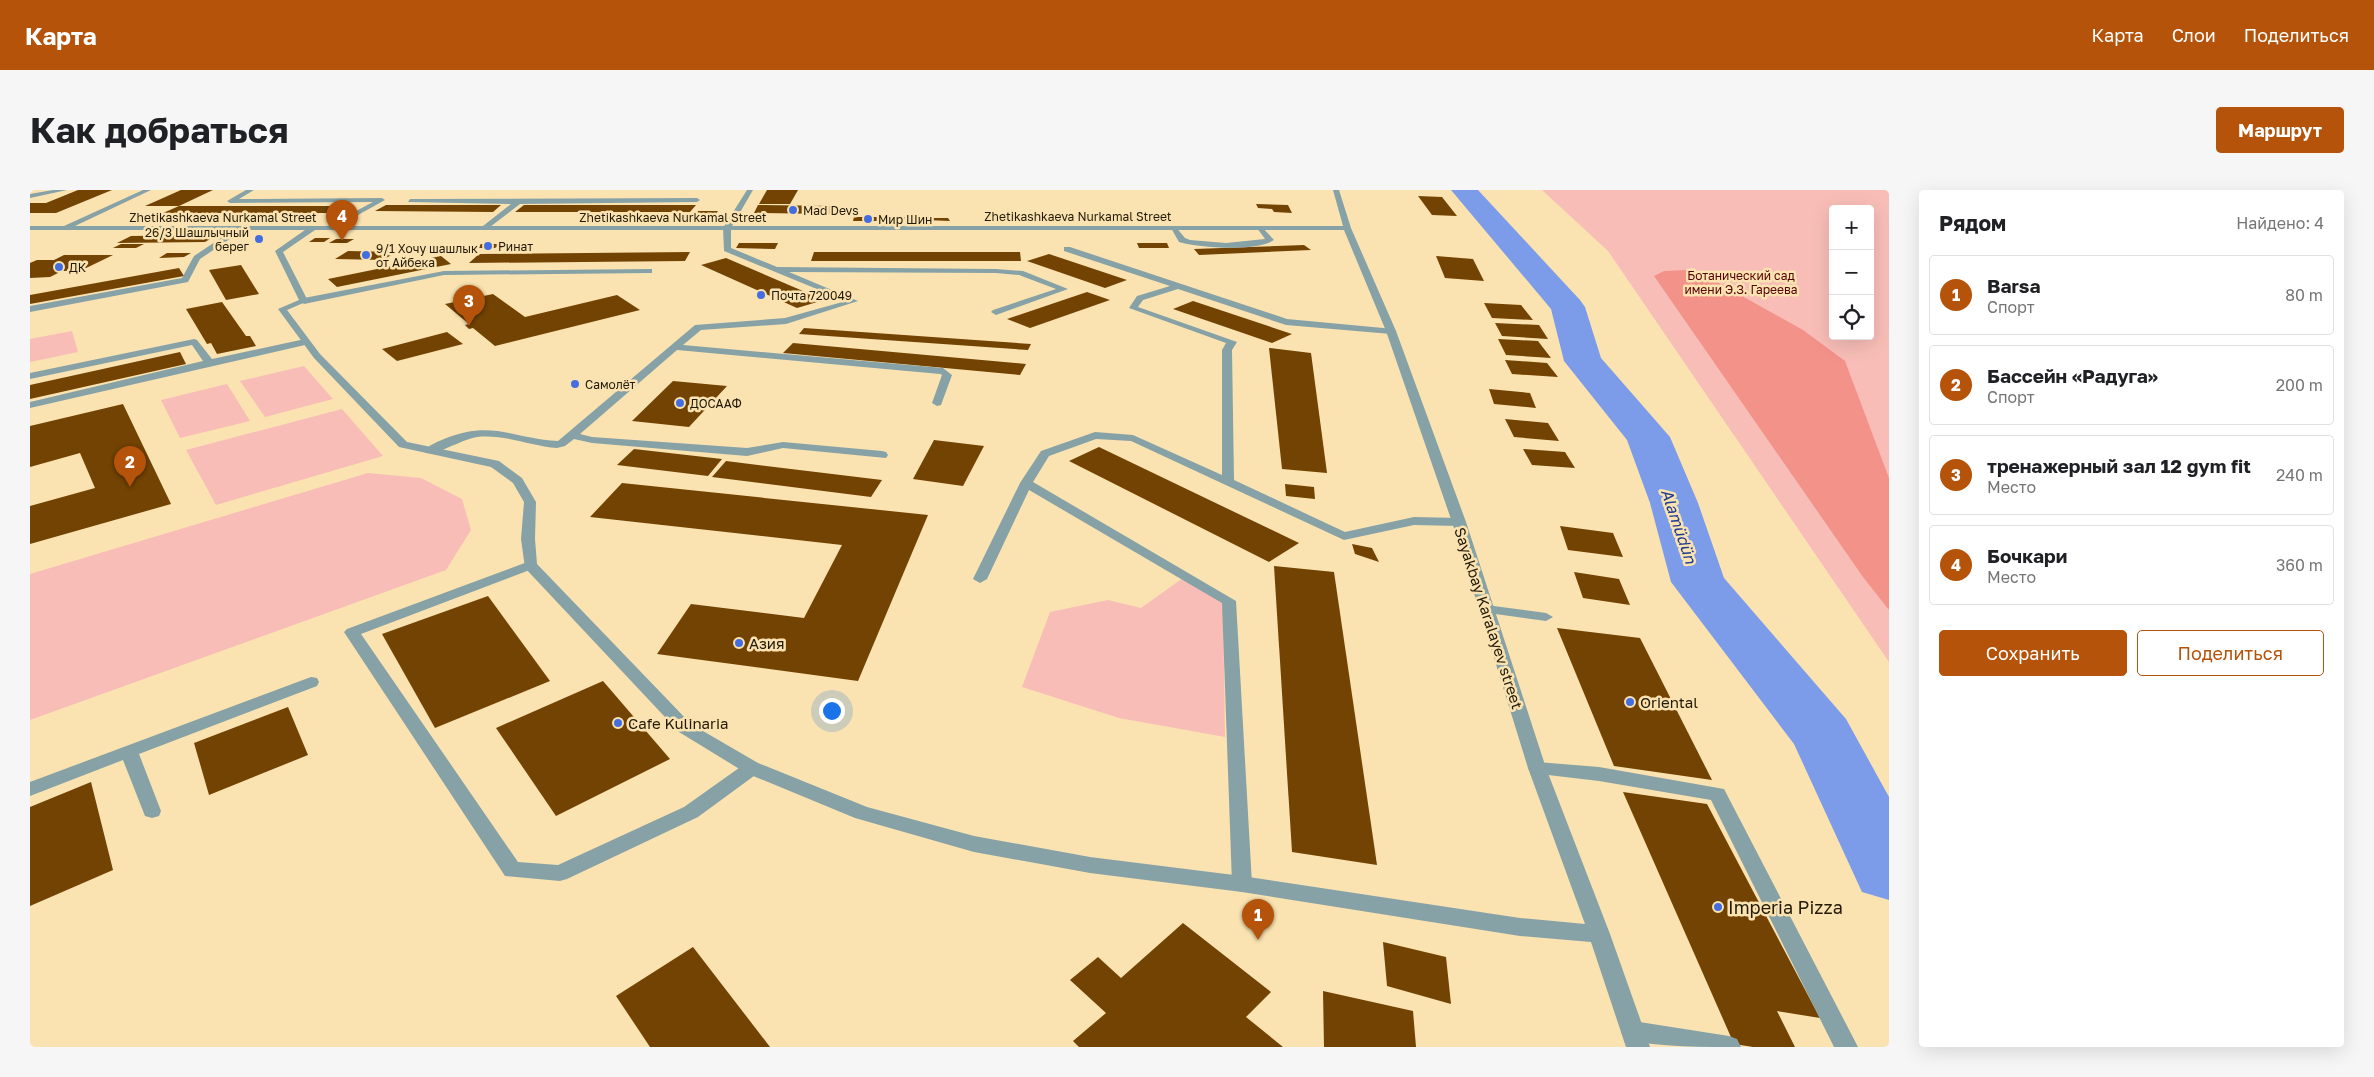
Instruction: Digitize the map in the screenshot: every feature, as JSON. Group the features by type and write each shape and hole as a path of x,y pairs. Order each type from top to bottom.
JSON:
{"street":[{"path":"30,196 64,190"},
{"path":"63,228 148,190"},
{"path":"251,190 230,201 382,200 331,228"},
{"path":"430,451 457,436 480,432 503,433 558,444 572,435 698,327 786,321 854,301 727,249 727,228 750,190"},
{"name":"Sayakbay Karalayev street","path":"1336,190 1347,228 1391,331 1459,522 1537,768 1599,934 1635,1040"},
{"path":"410,201 697,200"},
{"path":"486,228 518,202"},
{"name":"Zhetikashkaeva Nurkamal Street","path":"30,228 1347,228"},
{"path":"30,309 184,280 197,258 242,228"},
{"path":"304,301 278,251 313,228"},
{"path":"1175,228 1182,240 1198,244 1258,243 1270,240 1261,228"},
{"path":"1067,249 1176,287 1286,322 1391,331"},
{"path":"777,268 996,270 1020,273 1064,288 996,312"},
{"path":"649,271 444,273 304,301 282,309 305,342 403,445 495,464 518,481 530,502 528,539 530,565 686,728 752,768 862,813 974,844 1090,866 1242,884 1520,926 1599,934"},
{"path":"1176,287 1140,298 1134,308 1232,342 1227,350 1228,482"},
{"path":"30,376 194,342 209,364"},
{"path":"30,405 305,342"},
{"path":"675,347 943,372 948,375 937,403"},
{"path":"572,435 592,440 732,452 760,451 783,445 882,456"},
{"path":"980,579 1026,484 1045,454 1095,435 1133,438 1344,536 1414,521 1459,522"},
{"path":"1026,484 1229,601 1242,884"},
{"path":"530,565 352,632 512,870 560,873 691,812 752,768"},
{"path":"1486,609 1546,617"},
{"path":"30,789 311,682"},
{"path":"129,752 152,811"},
{"path":"1537,768 1599,774 1717,794 1846,1047"},
{"path":"1635,1040 1729,1047"}],"green space":[{"name":"Ботанический сад имени Э.З. Гареева","path":"1542,190 1889,190 1889,662 1608,251"},
{"path":"72,331 78,352 30,362 30,339"},
{"path":"304,366 333,399 265,417 240,381"},
{"path":"227,384 250,421 180,438 161,400"},
{"path":"342,409 383,456 216,505 186,450"},
{"path":"368,473 421,478 462,499 471,530 446,570 30,720 30,574"},
{"path":"1183,578 1223,601 1225,737 1119,718 1022,687 1050,612 1108,600 1141,608"}],"shaded area":[{"path":"1687,270 1708,277 1803,330 1845,361 1889,478 1889,610 1863,577 1654,276 1664,271"}],"building":[{"path":"78,190 112,190 56,213 30,213 30,203 46,203"},
{"path":"181,190 213,190 179,206 145,206"},
{"path":"767,190 798,190 790,204 759,204"},
{"path":"1418,196 1442,197 1457,216 1432,215"},
{"path":"1256,204 1288,205 1292,213 1274,212 1272,209 1258,208"},
{"path":"386,205 501,205 493,212 375,211"},
{"path":"524,205 696,205 690,212 515,212"},
{"name":"Mad Devs","path":"758,205 833,206 830,214 754,213"},
{"path":"179,206 353,206 340,213 163,213"},
{"path":"698,211 718,211 714,216 694,216"},
{"path":"694,217 712,217 709,221 692,221"},
{"name":"Мир Шин","path":"854,217 883,217 883,221 853,221"},
{"path":"889,217 918,217 919,220 889,221"},
{"path":"924,218 948,218 950,221 925,220"},
{"path":"217,235 205,242 117,243 131,236"},
{"path":"315,238 330,238 324,242 309,242"},
{"path":"336,239 354,239 347,243 329,243"},
{"path":"739,243 778,243 775,249 736,248"},
{"path":"1137,243 1167,243 1169,248 1139,248"},
{"path":"121,244 144,244 136,248 113,248"},
{"name":"Ринат","path":"481,244 500,244 495,248 477,248"},
{"path":"1304,245 1311,250 1199,255 1194,249"},
{"name":"9/1 Хочу шашлык от Айбека","path":"348,251 395,252 384,260 335,259"},
{"path":"690,252 685,261 469,263 479,254"},
{"path":"814,252 1020,252 1021,261 811,261"},
{"path":"167,253 191,253 184,257 159,258"},
{"path":"1049,254 1127,280 1105,288 1027,261"},
{"name":"ДК","path":"64,255 113,255 80,271 62,271 50,277 30,278 30,263 37,260 54,260"},
{"path":"441,256 451,264 337,287 328,279"},
{"path":"1436,256 1473,259 1484,281 1445,278"},
{"path":"726,258 824,300 797,308 701,265"},
{"path":"241,265 259,294 226,300 209,270"},
{"path":"179,268 184,276 30,304 30,295"},
{"path":"1087,292 1110,300 1030,328 1007,319"},
{"path":"493,294 525,317 617,295 640,310 495,346 473,328 469,329 465,325 469,324 445,304"},
{"path":"1193,301 1292,334 1272,343 1173,309"},
{"path":"222,302 246,336 250,336 256,346 217,354 211,343 207,344 186,309"},
{"path":"1484,303 1521,305 1533,320 1492,318"},
{"path":"1495,323 1539,325 1548,339 1502,336"},
{"path":"804,328 1031,344 1028,350 799,334"},
{"path":"447,332 463,344 397,361 382,349"},
{"path":"1498,339 1538,341 1551,358 1506,355"},
{"path":"793,343 1026,364 1020,375 783,353"},
{"path":"1269,348 1311,353 1327,473 1282,469"},
{"path":"180,352 186,364 30,399 30,385"},
{"path":"1505,360 1547,363 1558,377 1512,374"},
{"name":"ДОСААФ","path":"673,381 727,386 689,427 632,421"},
{"path":"1489,389 1530,393 1536,408 1494,404"},
{"path":"123,404 171,504 30,544 30,506 95,488 80,453 30,467 30,426"},
{"path":"1505,419 1548,423 1559,441 1514,437"},
{"path":"934,440 984,446 963,486 913,479"},
{"path":"1099,447 1299,543 1269,562 1069,461"},
{"path":"634,449 722,459 708,476 617,465"},
{"path":"1523,449 1565,452 1575,468 1532,465"},
{"path":"726,461 882,480 871,497 712,477"},
{"path":"622,483 928,515 858,681 657,654 691,604 804,618 842,545 590,517"},
{"path":"1285,484 1314,487 1315,499 1286,496"},
{"path":"1560,526 1613,533 1623,557 1568,550"},
{"path":"1352,544 1372,548 1379,562 1355,554"},
{"path":"1274,566 1334,572 1377,865 1292,852"},
{"path":"1574,572 1619,579 1630,605 1583,598"},
{"path":"488,596 550,681 435,728 382,634"},
{"name":"Oriental","path":"1557,628 1640,638 1712,780 1614,766"},
{"path":"603,681 670,759 556,816 496,728"},
{"path":"288,707 308,755 209,795 194,743"},
{"path":"91,782 113,870 30,906 30,807"},
{"name":"Imperia Pizza","path":"1623,792 1707,804 1820,1018 1777,1011 1795,1047 1753,1047 1734,1044"},
{"path":"1183,923 1271,992 1246,1017 1283,1047 1079,1047 1073,1041 1106,1013 1070,980 1098,957 1121,978"},
{"path":"1383,942 1446,957 1451,1004 1387,986"},
{"path":"693,947 770,1047 650,1047 616,996"},
{"path":"1323,991 1413,1011 1416,1047 1324,1047"}],"waterway":[{"name":"Alamüdün","path":"1464,190 1568,307 1583,361 1648,437 1674,503 1698,582 1823,735 1889,870"}],"place":[{"name":"Mad Devs","path":"793,210"},
{"name":"Мир Шин","path":"868,219"},
{"name":"26/3 Шашлычный берег","path":"259,239"},
{"name":"Бочкари","path":"342,241"},
{"name":"Ринат","path":"488,246"},
{"name":"9/1 Хочу шашлык от Айбека","path":"366,255"},
{"name":"ДК","path":"59,267"},
{"name":"Почта 720049","path":"761,295"},
{"name":"тренажерный зал 12 gym fit","path":"469,326"},
{"name":"Самолёт","path":"575,384"},
{"name":"ДОСААФ","path":"680,403"},
{"name":"Бассейн «Радуга»","path":"130,487"},
{"name":"Азия","path":"739,643"},
{"name":"Oriental","path":"1630,702"},
{"name":"Cafe Kulinaria","path":"618,723"},
{"name":"Imperia Pizza","path":"1718,907"},
{"name":"Barsa","path":"1258,940"}]}
